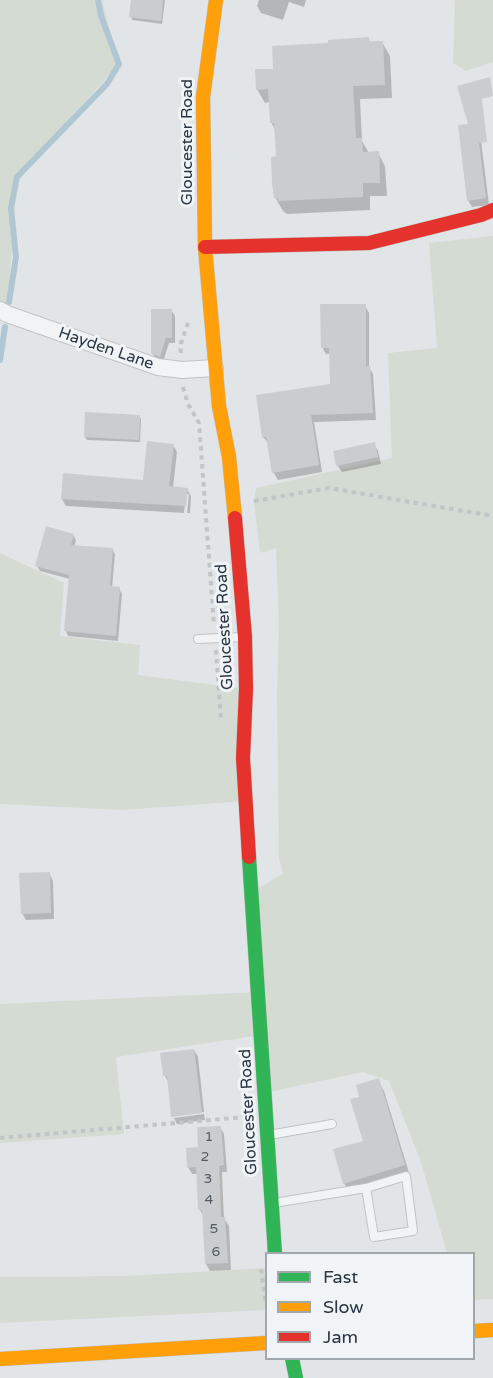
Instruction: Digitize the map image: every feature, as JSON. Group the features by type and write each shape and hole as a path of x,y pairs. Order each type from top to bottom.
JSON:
{"main road":[{"name":"Gloucester Road","path":"216,0 203,97 205,247 219,406 229,457 234,504 244,637 246,689 244,769 274,1252"},
{"path":"205,247 369,243 493,210"},
{"path":"475,1331 493,1330"},
{"path":"0,1359 265,1343"},
{"path":"292,1360 296,1378"}],"street":[{"name":"Hayden Lane","path":"0,310 158,367 182,370 215,368"}],"lane":[{"path":"198,639 244,637"},
{"path":"266,1135 332,1124"},
{"path":"270,1204 366,1188 406,1176 413,1231 374,1237 366,1188"}],"path":[{"path":"234,504 329,488 493,516"},
{"path":"0,1138 265,1116"}],"shaded area":[{"path":"0,0 102,0 119,64 17,177 7,314 0,309"},
{"path":"455,0 493,0 493,62 466,71 453,63"},
{"path":"493,236 493,1299 475,1300 475,1252 447,1252 421,1162 389,1081 363,1072 264,1093 261,1035 116,1057 124,1134 0,1143 0,1004 258,992 251,892 283,874 279,858 277,694 279,624 276,548 260,553 254,502 256,488 392,458 388,353 437,348 429,243"},
{"path":"0,553 64,583 60,636 140,645 138,675 246,689 246,801 122,810 0,804"},
{"path":"265,1268 265,1310 0,1323 0,1277 126,1276"}],"building":[{"path":"131,0 163,0 161,21 129,17"},
{"path":"369,37 369,41 383,41 385,85 353,86 356,138 362,138 363,152 379,151 380,183 363,183 363,197 278,201 278,198 274,198 272,183 271,157 276,156 274,123 270,123 268,89 256,90 255,69 273,69 272,46 328,43 328,40"},
{"path":"490,77 493,96 482,99 487,142 479,143 486,198 467,201 458,125 468,124 457,86"},
{"path":"320,304 366,304 366,366 370,366 373,413 311,415 319,465 272,473 266,437 262,438 256,395 330,384 329,348 321,348"},
{"path":"151,309 172,309 172,338 166,338 160,357 151,353"},
{"path":"85,412 140,415 139,440 84,437"},
{"path":"147,441 174,444 169,486 188,488 186,506 61,499 63,473 143,480"},
{"path":"375,442 378,457 336,466 333,451"},
{"path":"46,526 74,534 71,545 113,548 110,586 120,587 116,636 64,631 69,575 35,566"},
{"path":"50,872 51,913 21,914 19,873"},
{"path":"194,1049 202,1113 171,1117 167,1076 163,1076 160,1053"},
{"path":"379,1078 405,1165 343,1184 333,1149 363,1141 350,1099 359,1097 356,1085"},
{"path":"221,1126 224,1165 219,1166 221,1217 225,1217 228,1263 205,1264 202,1210 198,1210 196,1167 187,1168 186,1148 198,1147 197,1127"}],"waterway":[{"path":"9,302 16,257 11,208 17,177 107,84 119,64 101,16 98,0"},
{"path":"0,360 5,327"}],"traffic: fast":[{"path":"249,857 275,1252"},
{"path":"292,1360 296,1378"}],"traffic: slow":[{"path":"216,0 203,97 205,247 219,406 229,457 235,518"},
{"path":"475,1331 493,1330"},
{"path":"0,1359 265,1343"}],"traffic: jam":[{"path":"205,247 369,243 493,210"},
{"path":"235,518 245,637 246,689 243,758 249,857"}]}
